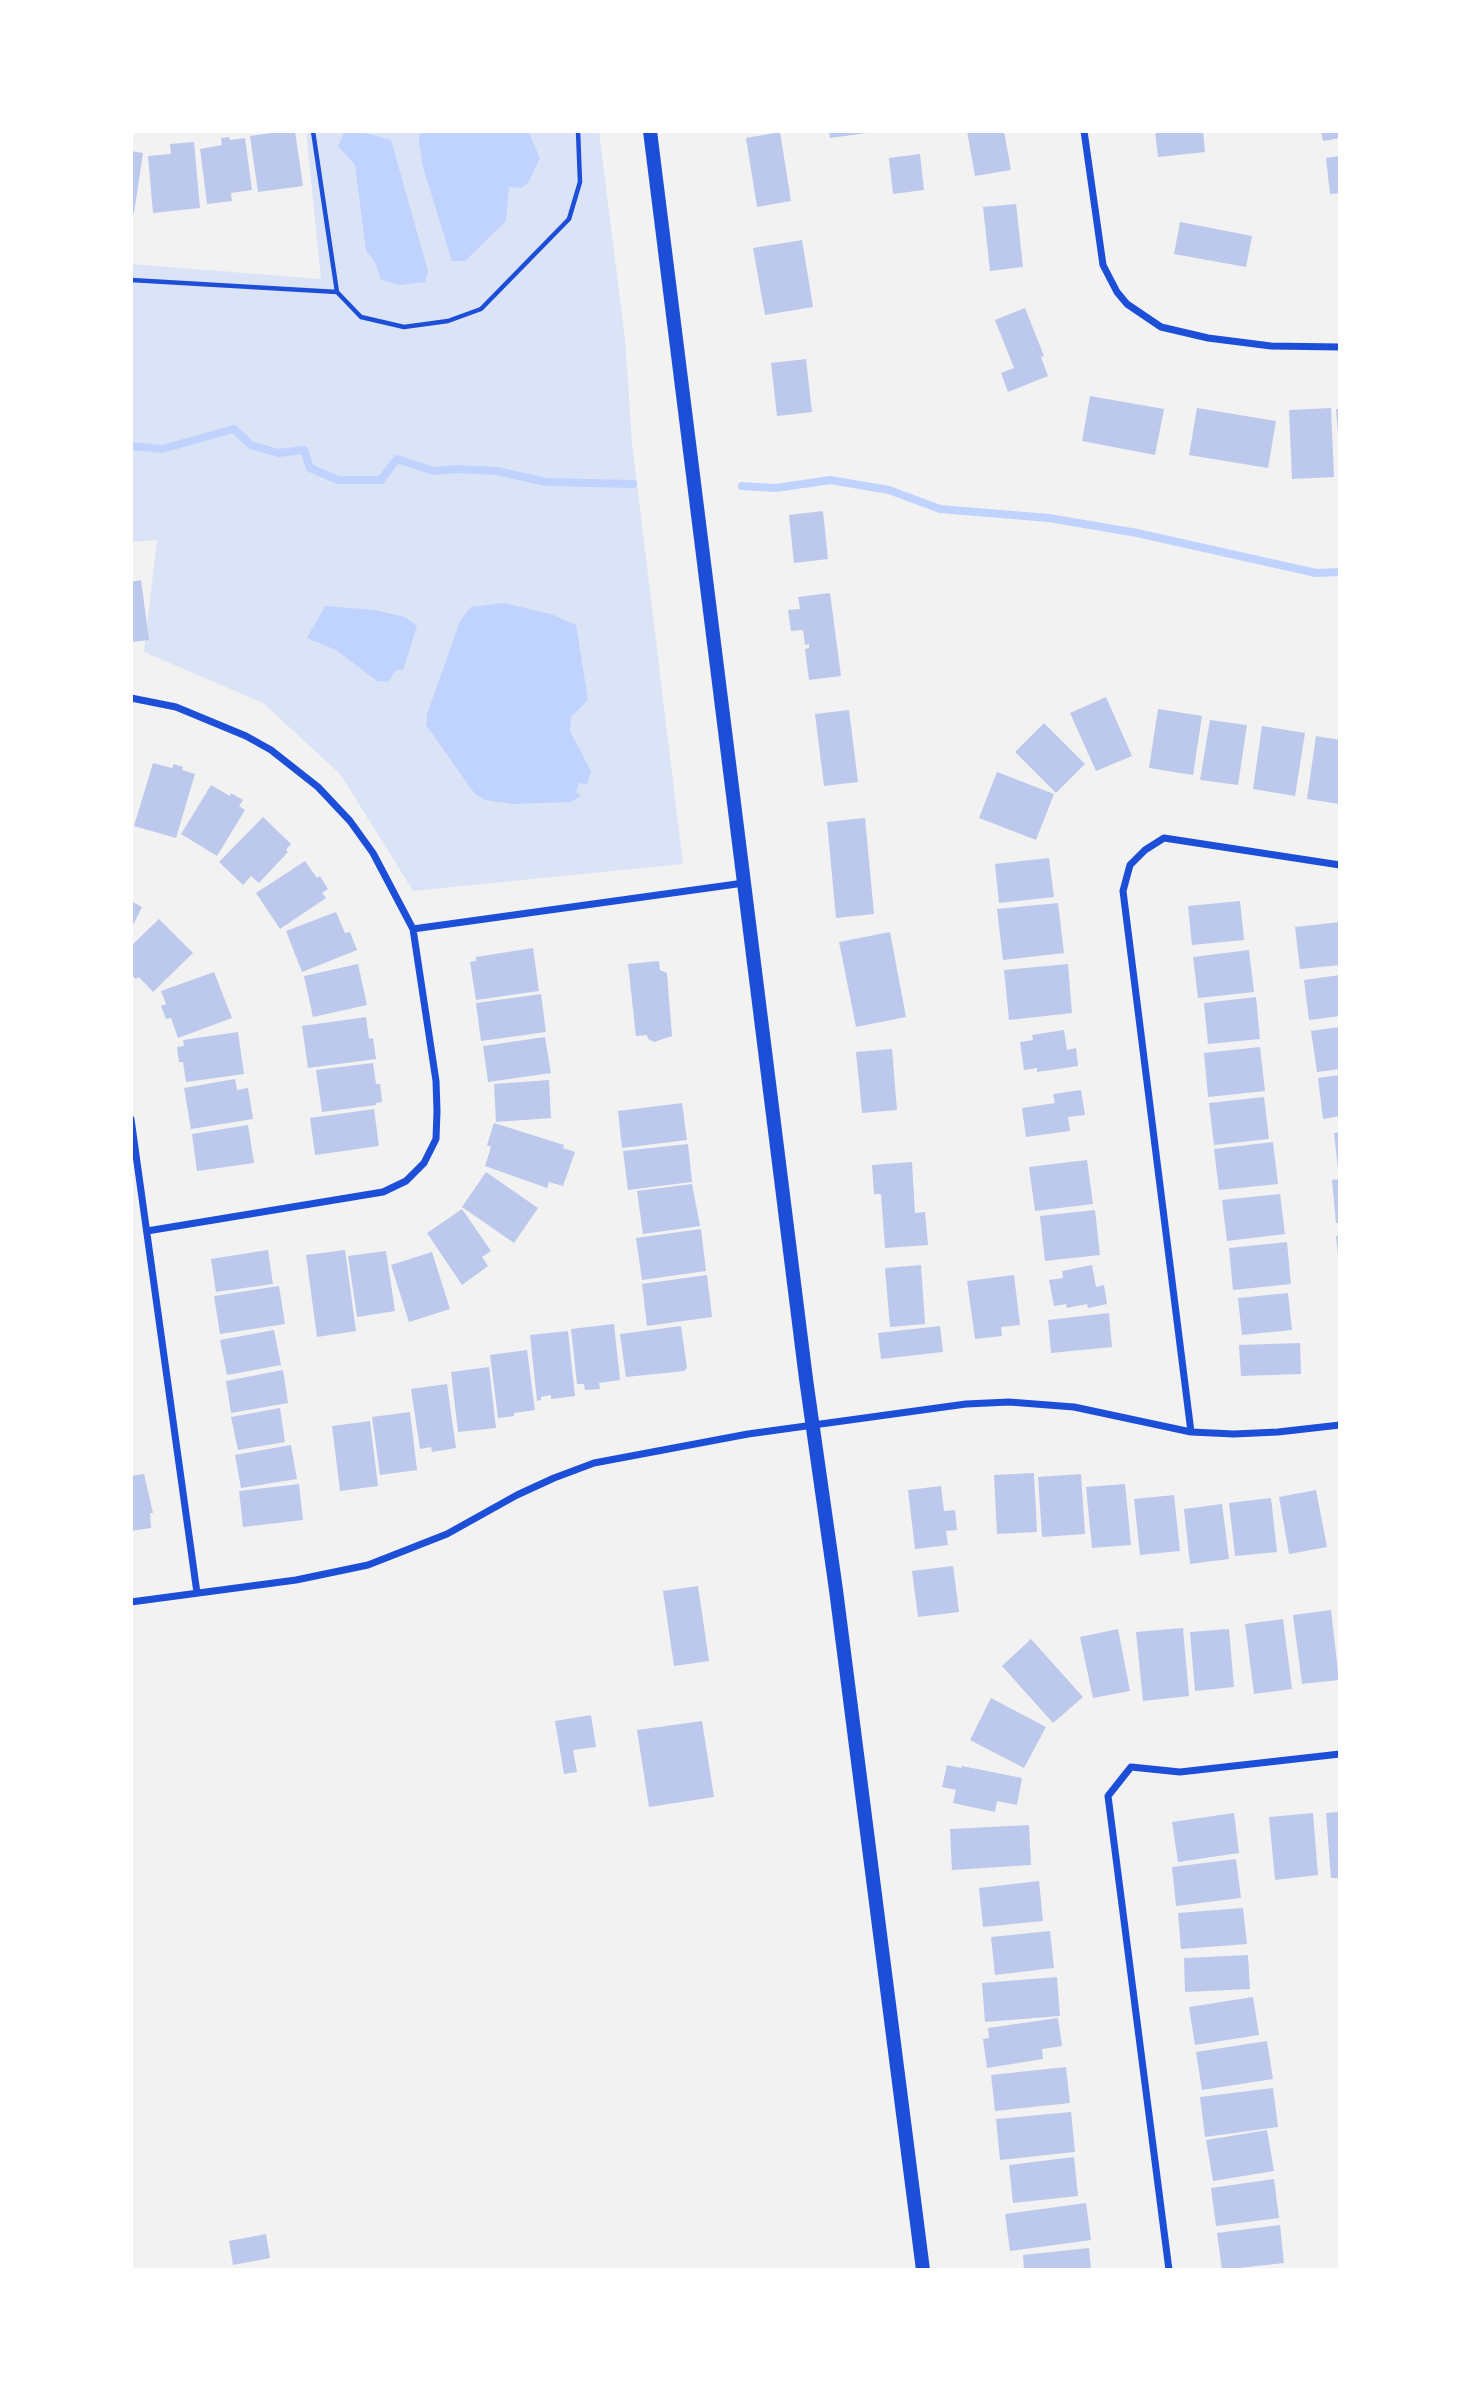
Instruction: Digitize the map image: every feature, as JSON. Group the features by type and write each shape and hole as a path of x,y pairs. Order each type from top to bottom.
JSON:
{"main road":[{"path":"650,131 812,1425 836,1591 923,2270"}],"street":[{"path":"1084,131 1103,265 1117,292 1127,304 1161,327 1208,338 1271,346 1340,346"},
{"path":"131,698 176,707 235,731 271,750 326,795 349,821 373,853 413,929 436,1081 436,1139 424,1163 406,1181 383,1192 147,1231"},
{"path":"1191,1432 1123,891 1130,866 1145,850 1164,838 1340,865"},
{"path":"413,929 744,883"},
{"path":"131,1119 197,1593"},
{"path":"131,1602 332,1574 368,1565 447,1534 529,1489 594,1462 812,1425 966,1404 1009,1402 1074,1407 1191,1432 1278,1432 1340,1425"},
{"path":"1169,2270 1108,1796 1131,1767 1180,1772 1340,1754"}],"path":[{"path":"313,131 337,292 361,317 404,327 448,321 481,309 569,219 580,182 578,131"},
{"path":"131,281 337,292"}],"shaded area":[{"path":"306,131 599,131 625,338 632,442 683,864 413,891 340,774 263,703 144,652 157,540 131,542 131,264 321,279"}],"water":[{"path":"345,131 359,131 391,140 428,271 425,282 400,285 381,280 375,262 366,251 355,165 338,146"},
{"path":"420,131 528,131 540,158 528,183 521,188 509,187 506,221 465,261 452,261 423,167"},
{"path":"503,603 551,614 576,625 588,700 571,717 570,731 591,771 587,784 579,783 576,792 581,796 571,802 513,804 485,800 475,794 426,725 427,714 460,621 471,607"},
{"path":"325,606 375,610 405,617 417,626 403,670 396,670 388,682 377,681 336,650 307,638"}],"building":[{"path":"271,131 295,131 303,186 258,192 250,136"},
{"path":"829,131 867,131 867,133 830,138"},
{"path":"967,131 1004,131 1011,170 975,176"},
{"path":"1155,131 1203,131 1205,152 1158,157"},
{"path":"1321,131 1340,131 1340,138 1323,141"},
{"path":"780,132 791,201 757,207 746,138"},
{"path":"229,137 230,140 245,138 252,190 231,193 232,201 207,204 200,149 222,145 221,138"},
{"path":"194,142 200,208 153,213 148,156 171,154 170,144"},
{"path":"131,151 143,153 134,213 131,213"},
{"path":"920,154 924,190 893,194 889,158"},
{"path":"1340,156 1340,193 1330,194 1326,158"},
{"path":"1016,204 1023,267 990,271 983,207"},
{"path":"1180,222 1252,236 1246,267 1174,254"},
{"path":"802,240 813,307 765,315 753,248"},
{"path":"1025,308 1044,356 1041,357 1048,376 1008,392 1001,373 1014,368 995,320"},
{"path":"806,359 812,412 777,416 771,363"},
{"path":"1090,396 1164,409 1155,455 1082,441"},
{"path":"1197,408 1276,421 1268,468 1189,455"},
{"path":"1331,408 1334,477 1292,479 1289,410"},
{"path":"1336,409 1340,409 1338,434"},
{"path":"823,511 828,559 794,563 789,515"},
{"path":"141,580 149,640 131,642 131,582"},
{"path":"830,593 841,676 809,680 805,649 809,648 809,644 805,645 803,630 791,631 788,610 800,609 798,597"},
{"path":"1106,697 1132,756 1096,771 1070,713"},
{"path":"1158,709 1202,716 1193,775 1149,768"},
{"path":"849,710 858,782 824,786 815,714"},
{"path":"1210,720 1247,725 1238,785 1200,780"},
{"path":"1044,723 1085,764 1056,793 1015,752"},
{"path":"1262,726 1305,733 1295,796 1253,789"},
{"path":"1316,736 1340,740 1340,804 1307,799"},
{"path":"153,763 172,768 174,764 195,774 176,838 134,826"},
{"path":"997,772 1054,794 1036,840 979,818"},
{"path":"211,785 243,800 239,806 245,810 217,856 181,834"},
{"path":"263,817 291,844 286,850 288,852 259,883 251,876 243,885 219,862"},
{"path":"865,818 874,914 836,918 827,822"},
{"path":"1049,858 1054,897 999,903 995,864"},
{"path":"305,861 328,889 322,893 326,898 280,929 256,893"},
{"path":"131,901 142,907 131,929"},
{"path":"1240,901 1244,940 1192,945 1188,906"},
{"path":"1058,903 1064,953 1003,960 997,909"},
{"path":"336,912 345,933 350,932 357,950 302,972 286,931"},
{"path":"159,919 193,953 153,992 139,977 136,979 131,974 131,946"},
{"path":"1340,922 1340,965 1300,969 1295,927"},
{"path":"890,932 906,1017 856,1027 839,942"},
{"path":"533,948 539,991 476,1000 470,962 476,961 476,957"},
{"path":"1249,950 1254,992 1198,998 1193,957"},
{"path":"659,961 660,970 667,973 672,1036 654,1042 648,1039 647,1035 636,1036 628,964"},
{"path":"358,964 367,1005 313,1017 304,976"},
{"path":"1068,964 1072,1013 1009,1020 1004,970"},
{"path":"214,972 232,1018 178,1038 171,1018 166,1019 161,1006 166,1004 161,991"},
{"path":"1340,975 1340,1016 1309,1020 1304,980"},
{"path":"541,994 546,1032 481,1041 476,1003"},
{"path":"1256,997 1260,1039 1208,1044 1204,1003"},
{"path":"366,1017 369,1039 373,1038 376,1059 308,1068 302,1026"},
{"path":"1340,1027 1340,1069 1317,1072 1311,1031"},
{"path":"1064,1030 1067,1050 1076,1048 1078,1066 1037,1072 1037,1068 1024,1070 1020,1042 1033,1040 1032,1035"},
{"path":"238,1032 244,1074 186,1082 177,1047 184,1046 183,1040"},
{"path":"545,1037 551,1073 488,1082 483,1046"},
{"path":"1260,1047 1265,1091 1208,1097 1204,1053"},
{"path":"892,1049 897,1110 862,1113 856,1052"},
{"path":"373,1063 382,1102 322,1112 316,1070"},
{"path":"1340,1075 1340,1116 1323,1119 1318,1078"},
{"path":"235,1079 237,1090 248,1088 253,1119 191,1129 184,1088"},
{"path":"549,1080 551,1118 496,1122 494,1084"},
{"path":"1081,1090 1085,1115 1068,1117 1070,1131 1026,1137 1022,1108 1055,1103 1053,1094"},
{"path":"1264,1097 1269,1139 1214,1145 1209,1103"},
{"path":"682,1103 687,1140 622,1148 618,1111"},
{"path":"374,1109 379,1146 315,1155 310,1118"},
{"path":"494,1123 564,1145 563,1148 575,1152 563,1186 549,1182 547,1188 485,1166 491,1147 487,1145"},
{"path":"248,1125 254,1163 197,1171 192,1134"},
{"path":"1340,1132 1340,1169 1338,1169 1334,1133"},
{"path":"1273,1142 1278,1184 1219,1190 1214,1149"},
{"path":"688,1144 692,1182 628,1190 623,1151"},
{"path":"1087,1160 1093,1204 1035,1211 1029,1167"},
{"path":"912,1162 915,1213 925,1212 928,1245 885,1248 881,1194 874,1194 872,1165"},
{"path":"486,1172 538,1208 514,1243 462,1207"},
{"path":"1340,1179 1340,1223 1336,1223 1332,1180"},
{"path":"692,1184 700,1226 643,1234 637,1191"},
{"path":"1280,1194 1285,1234 1227,1241 1222,1200"},
{"path":"462,1209 491,1251 482,1257 488,1266 462,1285 427,1233"},
{"path":"1095,1210 1100,1255 1045,1261 1040,1216"},
{"path":"701,1229 706,1271 642,1280 636,1238"},
{"path":"1340,1235 1340,1255 1338,1255 1336,1236"},
{"path":"1287,1242 1291,1284 1233,1290 1229,1248"},
{"path":"268,1250 273,1284 216,1292 211,1259"},
{"path":"345,1250 356,1331 317,1337 306,1255"},
{"path":"386,1251 395,1311 357,1317 348,1256"},
{"path":"432,1252 450,1309 409,1322 391,1265"},
{"path":"921,1265 925,1324 890,1327 885,1268"},
{"path":"1092,1265 1096,1287 1104,1285 1107,1304 1088,1308 1087,1304 1067,1308 1066,1304 1054,1306 1049,1280 1063,1278 1062,1271"},
{"path":"707,1275 712,1317 647,1326 642,1284"},
{"path":"1014,1275 1020,1325 1001,1327 1002,1336 975,1339 967,1281"},
{"path":"279,1286 285,1324 220,1334 214,1296"},
{"path":"1288,1293 1292,1330 1242,1335 1238,1298"},
{"path":"1109,1313 1112,1347 1051,1353 1048,1320"},
{"path":"614,1324 620,1380 599,1383 600,1389 585,1390 584,1384 577,1384 571,1329"},
{"path":"681,1326 687,1368 684,1371 626,1377 620,1334"},
{"path":"940,1326 943,1352 881,1359 878,1333"},
{"path":"274,1330 281,1365 227,1375 220,1340"},
{"path":"568,1331 575,1396 551,1399 551,1395 541,1397 541,1400 537,1401 530,1335"},
{"path":"1300,1343 1301,1374 1241,1376 1239,1345"},
{"path":"527,1350 535,1410 498,1418 490,1355"},
{"path":"489,1367 496,1428 458,1432 451,1372"},
{"path":"283,1370 288,1403 231,1413 226,1381"},
{"path":"447,1384 456,1448 432,1452 431,1447 420,1449 411,1389"},
{"path":"280,1408 285,1442 238,1450 231,1417"},
{"path":"410,1412 417,1470 380,1475 372,1417"},
{"path":"370,1421 378,1486 340,1491 332,1426"},
{"path":"291,1445 297,1479 241,1488 235,1455"},
{"path":"1034,1473 1037,1532 997,1534 994,1475"},
{"path":"144,1474 153,1513 150,1513 151,1528 131,1531 131,1476"},
{"path":"1081,1474 1085,1534 1042,1537 1038,1477"},
{"path":"299,1484 303,1520 243,1527 239,1491"},
{"path":"1125,1484 1131,1545 1092,1548 1086,1487"},
{"path":"941,1486 944,1511 955,1510 957,1530 946,1531 948,1545 915,1549 908,1490"},
{"path":"1316,1490 1327,1547 1289,1554 1279,1497"},
{"path":"1174,1495 1180,1551 1140,1555 1134,1499"},
{"path":"1271,1498 1277,1552 1235,1556 1229,1503"},
{"path":"1222,1504 1229,1559 1190,1564 1184,1509"},
{"path":"953,1566 959,1612 918,1617 912,1571"},
{"path":"698,1586 709,1661 674,1666 663,1591"},
{"path":"1331,1610 1339,1680 1302,1684 1293,1615"},
{"path":"1283,1619 1292,1689 1254,1694 1245,1624"},
{"path":"1183,1628 1189,1696 1143,1701 1136,1632"},
{"path":"1118,1629 1130,1691 1093,1698 1080,1637"},
{"path":"1229,1629 1234,1687 1195,1691 1190,1632"},
{"path":"1031,1639 1083,1697 1053,1723 1002,1666"},
{"path":"991,1698 1046,1727 1024,1768 970,1740"},
{"path":"591,1715 596,1747 573,1750 577,1772 564,1774 555,1721"},
{"path":"702,1721 714,1797 649,1807 637,1730"},
{"path":"947,1765 1022,1778 1017,1805 997,1801 995,1812 953,1803 956,1790 942,1787"},
{"path":"1340,1812 1340,1878 1331,1878 1326,1813"},
{"path":"1234,1813 1239,1853 1178,1862 1172,1822"},
{"path":"1313,1813 1318,1875 1275,1880 1269,1817"},
{"path":"1029,1825 1031,1865 952,1870 950,1829"},
{"path":"1236,1859 1241,1898 1176,1906 1172,1867"},
{"path":"1039,1881 1043,1921 983,1927 979,1888"},
{"path":"1243,1908 1247,1944 1181,1949 1178,1913"},
{"path":"1050,1931 1054,1968 995,1975 991,1937"},
{"path":"1248,1955 1250,1989 1185,1992 1184,1958"},
{"path":"1057,1977 1060,2016 985,2022 982,1983"},
{"path":"1253,1997 1259,2035 1195,2045 1189,2007"},
{"path":"1058,2018 1062,2046 1042,2049 1043,2059 987,2068 983,2039 989,2038 988,2028"},
{"path":"1267,2041 1273,2079 1202,2090 1196,2052"},
{"path":"1066,2067 1070,2103 995,2111 991,2075"},
{"path":"1273,2088 1278,2127 1205,2137 1200,2097"},
{"path":"1071,2112 1075,2152 1000,2160 996,2119"},
{"path":"1267,2130 1274,2171 1213,2181 1206,2140"},
{"path":"1074,2157 1078,2196 1013,2203 1009,2165"},
{"path":"1274,2179 1279,2218 1216,2226 1211,2188"},
{"path":"1086,2203 1091,2240 1010,2251 1005,2214"},
{"path":"1280,2225 1284,2263 1222,2270 1217,2233"},
{"path":"266,2234 270,2258 233,2265 229,2241"},
{"path":"1089,2248 1091,2270 1024,2270 1023,2255"}],"waterway":[{"path":"131,446 162,449 234,429 251,445 278,453 304,450 310,468 338,480 381,480 397,459 434,471 497,471 546,482 633,484"},
{"path":"742,486 776,488 830,480 889,490 940,509 1049,518 1137,533 1316,573 1340,572"}]}
